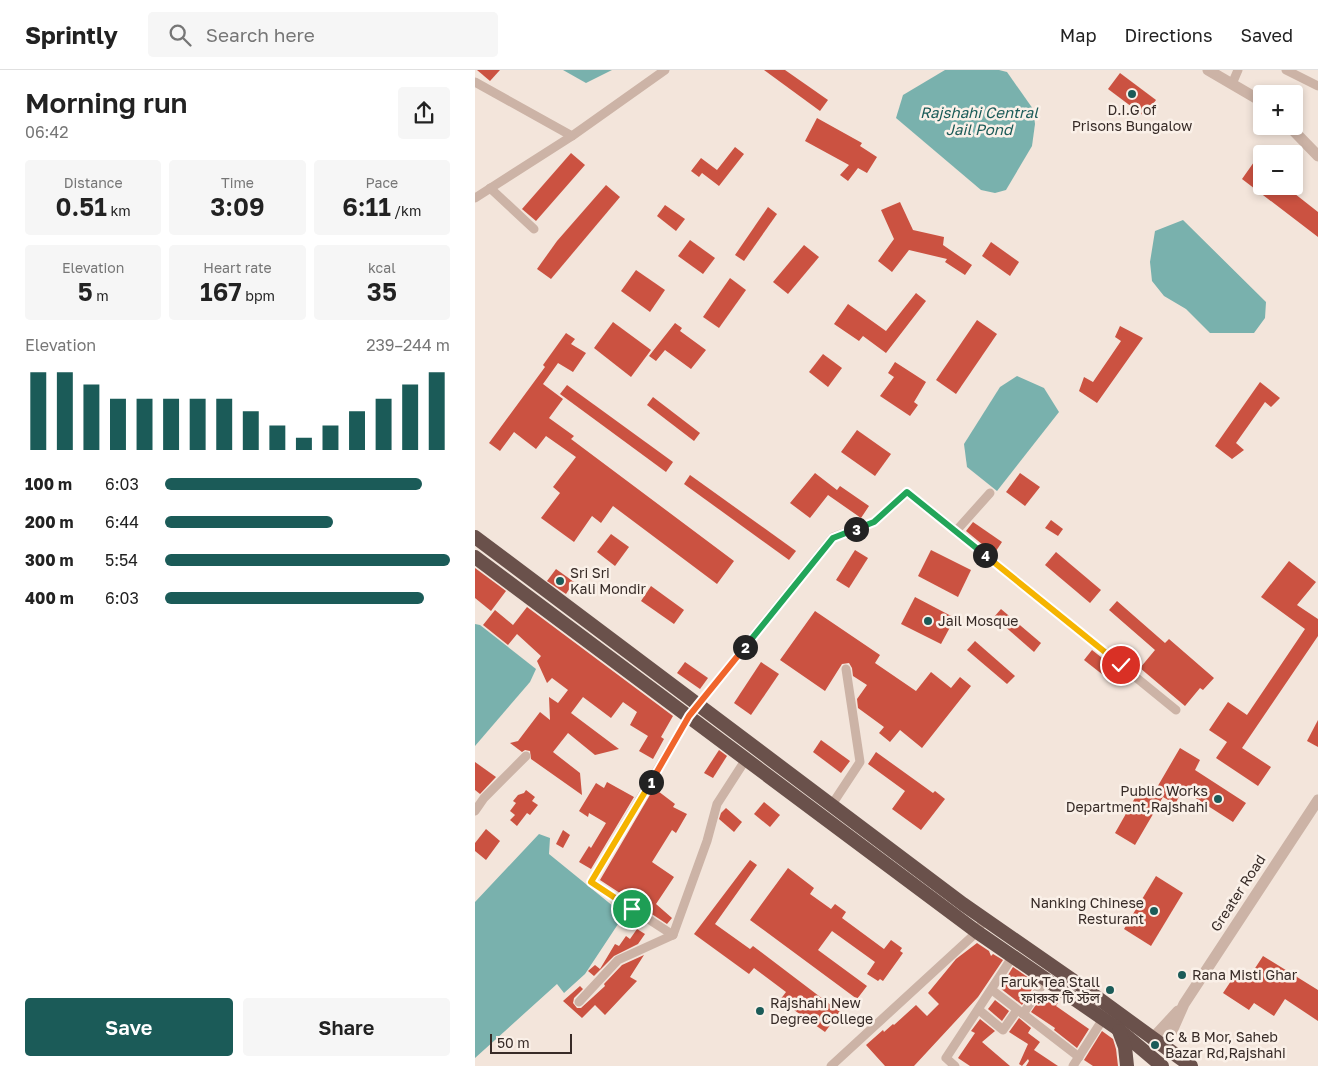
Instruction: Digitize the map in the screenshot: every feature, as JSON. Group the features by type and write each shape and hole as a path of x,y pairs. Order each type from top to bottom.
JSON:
{"highway":[{"path":"475,538 694,711 746,759 980,925 1153,1038 1191,1066"},
{"path":"475,557 831,806 980,925 1013,956 1118,1029 1159,1065"},
{"path":"1118,1029 1125,1048 1127,1066"},
{"name":"Greater Road","path":"1133,1066 1153,1038"},
{"name":"Greater Road","path":"1159,1065 1165,1047"}],"street":[{"path":"475,198 572,136 665,70"},
{"path":"1208,70 1253,96"},
{"path":"1232,84 1238,70"},
{"path":"1286,70 1318,86"},
{"path":"475,82 572,136"},
{"path":"1298,135 1318,156"},
{"path":"490,188 534,230"},
{"path":"673,935 591,882 694,711 833,538 874,522 907,492 1176,710"},
{"path":"956,531 990,493"},
{"path":"831,806 860,762 846,668"},
{"path":"475,811 484,798 526,756"},
{"path":"579,1002 618,960 673,935 707,841 717,804 746,759"},
{"name":"Greater Road","path":"1153,1038 1184,1004 1318,800"},
{"path":"831,1066 980,925"},
{"path":"955,1066 947,1058 1013,956"},
{"path":"979,1010 1003,1030 1046,979"},
{"path":"992,990 1079,1057"},
{"name":"Greater Road","path":"1165,1047 1184,1004"},
{"path":"1073,1066 1103,1019"}],"water":[{"path":"563,70 612,70 586,83"},
{"name":"Rajshahi Central Jail Pond","path":"945,70 999,70 1007,72 1033,109 1035,124 1032,146 1006,190 995,193 981,190 896,118 903,95"},
{"path":"1183,220 1266,302 1265,318 1254,333 1210,333 1186,309 1164,296 1152,281 1150,262 1155,231"},
{"path":"1017,376 1044,388 1059,412 997,491 967,467 964,444 1000,387"},
{"path":"475,624 480,625 536,669 530,682 475,746"},
{"path":"539,834 550,838 549,854 624,915 585,974 564,993 557,984 475,1058 475,902"}],"building":[{"path":"477,70 500,70 490,81"},
{"path":"764,70 785,70 828,100 820,111"},
{"name":"D.I.G of Prisons Bungalow","path":"1120,73 1156,100 1144,116 1108,89"},
{"path":"817,118 862,143 860,146 877,157 867,173 858,168 848,181 840,175 849,165 805,141"},
{"path":"735,147 744,154 719,186 702,173 699,177 691,171 701,158 717,170"},
{"path":"571,153 585,165 536,221 522,209"},
{"path":"1253,163 1253,187 1242,179"},
{"path":"606,185 620,197 551,279 537,269 557,241"},
{"path":"1263,195 1296,195 1318,212 1318,237"},
{"path":"900,202 913,230 944,237 943,245 972,265 965,275 945,262 947,259 909,250 892,272 878,261 894,239 881,210"},
{"path":"665,205 685,219 676,231 657,216"},
{"path":"768,207 777,214 744,261 735,255"},
{"path":"690,240 715,258 703,274 678,256"},
{"path":"991,242 1019,262 1010,276 982,256"},
{"path":"804,245 819,257 788,294 773,282"},
{"path":"636,270 665,290 650,312 621,291"},
{"path":"730,278 746,290 719,328 703,317"},
{"path":"916,293 926,301 886,353 863,336 859,341 834,324 848,304 886,331"},
{"path":"977,320 997,334 956,394 936,380"},
{"path":"613,322 651,350 631,377 594,348"},
{"path":"675,323 682,328 680,331 706,350 691,369 665,350 656,361 649,356"},
{"path":"1120,326 1143,338 1097,403 1079,391 1084,377 1093,382 1121,341 1115,337"},
{"path":"566,333 575,339 571,344 586,353 573,372 558,363 543,384 563,399 549,418 574,436 571,439 734,561 717,584 613,506 601,523 592,516 574,542 541,518 560,493 553,487 576,457 546,436 536,449 514,432 500,451 489,443 545,367 543,365"},
{"path":"823,354 842,368 828,387 809,372"},
{"path":"895,362 926,382 914,402 918,405 910,416 880,396 894,377 888,373"},
{"path":"1260,382 1280,398 1271,407 1265,402 1236,443 1244,450 1232,459 1215,446"},
{"path":"567,385 673,462 666,472 560,394"},
{"path":"653,397 700,433 694,441 647,405"},
{"path":"857,430 891,454 875,476 841,452"},
{"path":"815,473 837,490 840,486 869,506 861,518 828,495 810,518 790,503"},
{"path":"1020,473 1040,487 1025,506 1006,492"},
{"path":"690,475 796,551 789,560 684,484"},
{"path":"1051,520 1063,529 1058,536 1045,528"},
{"path":"973,522 1002,542 994,554 966,531"},
{"path":"611,534 629,547 615,566 597,552"},
{"path":"855,550 868,558 849,588 836,580"},
{"path":"931,550 971,570 958,597 918,576"},
{"path":"1056,552 1101,590 1090,603 1045,565"},
{"path":"1289,561 1316,582 1297,605 1318,619 1318,636 1242,748 1271,767 1258,786 1216,758 1227,742 1209,730 1228,702 1247,715 1305,629 1261,597"},
{"path":"475,568 506,591 491,611 475,598"},
{"name":"Sri Sri Kali Mondir","path":"556,569 574,582 566,594 547,581"},
{"path":"651,586 684,610 674,624 641,601"},
{"name":"Jail Mosque","path":"915,597 955,618 941,644 901,624"},
{"path":"1117,601 1165,643 1169,639 1214,678 1203,690 1200,688 1185,706 1140,668 1155,650 1109,610"},
{"path":"527,607 673,716 661,737 664,739 653,759 639,751 648,736 630,725 637,712 623,702 611,718 583,697 571,713 619,749 595,755 568,733 553,752 580,773 582,795 531,759 530,751 525,750 522,752 510,743 518,741 540,712 550,720 549,697 558,703 568,690 552,678 547,683 537,661 541,656 517,634 508,645 483,625 495,610 513,625"},
{"path":"1001,609 1041,643 1034,652 994,617"},
{"path":"815,611 880,655 875,663 916,691 931,672 951,688 960,677 971,686 922,748 900,730 890,742 879,733 884,727 858,708 857,699 867,685 853,676 849,663 842,664 825,691 780,660"},
{"path":"975,641 1015,676 1007,684 967,650"},
{"path":"1092,650 1120,672 1112,682 1084,660"},
{"path":"685,662 708,678 700,689 677,673"},
{"path":"761,662 779,674 751,715 734,703"},
{"path":"1318,720 1318,747 1307,741"},
{"path":"821,740 850,761 841,773 813,752"},
{"path":"1180,748 1200,760 1195,770 1246,803 1233,822 1183,790 1175,804 1163,797 1135,845 1115,833 1140,789 1152,796"},
{"path":"719,750 727,756 713,778 704,773"},
{"path":"876,752 933,793 935,791 945,799 921,830 892,809 905,791 868,764"},
{"path":"475,762 496,777 480,794 475,790"},
{"path":"607,782 634,797 591,869 579,862 589,846 591,848 606,823 589,813 588,817 579,811 596,783 604,788"},
{"path":"654,788 675,804 673,807 687,814 676,833 672,830 652,862 674,877 656,904 672,918 667,924 600,880"},
{"path":"526,790 535,797 532,801 538,805 530,815 527,813 517,826 510,820 515,815 510,811 516,803 513,801"},
{"path":"764,802 780,815 770,827 754,814"},
{"path":"726,808 742,822 734,832 719,819 721,813"},
{"path":"486,829 500,841 486,860 475,851 475,843"},
{"path":"563,830 570,835 563,848 556,844"},
{"path":"750,860 757,865 715,924 750,949 753,946 840,1012 825,1032 780,1000 786,992 754,968 749,974 694,934"},
{"path":"788,868 814,888 810,894 831,909 835,904 846,912 842,918 884,949 891,940 902,948 900,951 903,953 883,981 880,979 878,981 867,974 875,962 832,931 818,950 867,986 857,999 750,920"},
{"name":"Nanking Chinese Resturant","path":"1156,876 1183,893 1151,946 1124,929"},
{"path":"637,929 645,934 638,944 614,956 594,976 588,971 595,965 600,969 615,944 619,946 626,936 630,939"},
{"path":"977,943 989,951 991,956 993,954 1003,960 978,997 914,1066 885,1066 866,1045 883,1030 884,1032 894,1025 916,1005 927,1016 939,1004 928,993 956,959"},
{"path":"644,955 630,977 637,981 605,1015 595,1005 582,1018 563,1001 580,986 583,989 574,998 573,1003 577,1008 581,1008 605,986 604,984 622,965"},
{"path":"1263,956 1318,990 1318,1021 1285,999 1274,1016 1254,1003 1249,1010 1223,993 1235,975 1246,982"},
{"path":"1013,967 1036,983 1022,1005 1000,988"},
{"path":"1044,993 1058,1003 1056,1006 1089,1029 1077,1048 1054,1030 1055,1028 1031,1012"},
{"path":"995,1000 1009,1011 1002,1021 988,1009"},
{"path":"1019,1018 1031,1028 1028,1033 1040,1042 1034,1050 1058,1066 1026,1066 1029,1061 1028,1059 1022,1066 1019,1064 1028,1044 1009,1032"},
{"path":"980,1019 995,1031 982,1042 1010,1066 970,1066 958,1058 975,1033 971,1031"},
{"path":"1102,1031 1113,1039 1118,1066 1093,1066 1084,1060"}],"place":[{"name":"D.I.G of Prisons Bungalow","path":"1132,94"},
{"name":"Sri Sri Kali Mondir","path":"560,581"},
{"name":"Jail Mosque","path":"928,621"},
{"name":"Public Works Department,Rajshahi","path":"1218,799"},
{"name":"Nanking Chinese Resturant","path":"1154,911"},
{"name":"Rana Misti Ghar","path":"1182,975"},
{"name":"Faruk Tea Stall ফারুক টি স্টল","path":"1110,990"},
{"name":"Rajshahi New Degree College","path":"760,1011"},
{"name":"C & B Mor, Saheb Bazar Rd,Rajshahi","path":"1155,1045"}],"route":[{"path":"632,909 591,882 689,716 833,538 874,522 907,492 1121,665"}]}
